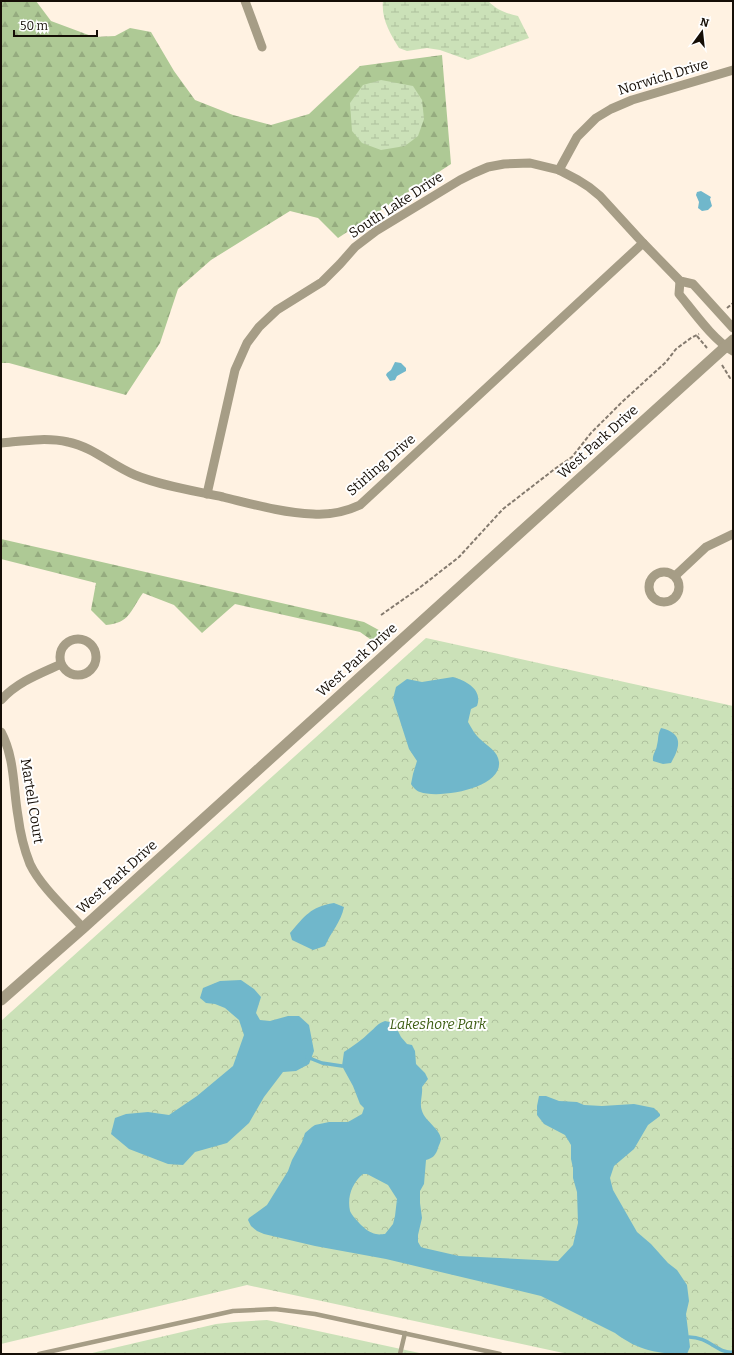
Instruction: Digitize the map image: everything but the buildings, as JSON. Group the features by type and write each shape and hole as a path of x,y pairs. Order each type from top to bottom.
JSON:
{"street":[{"path":"246,1 262,47"},
{"name":"Norwich Drive","path":"559,170 577,137 596,118 611,109 632,100 733,70"},
{"name":"South Lake Drive","path":"207,494 235,370 247,343 259,327 271,315 322,282 355,247 371,234 460,180 488,167 512,163 530,163 559,170 589,187 600,196 643,243 680,280 693,284 733,328"},
{"name":"Stirling Drive","path":"1,443 43,440 60,441 75,444 94,451 135,476 151,481 277,509 313,514 345,510 360,504 643,243"},
{"path":"680,280 679,294 707,327 731,346"},
{"name":"West Park Drive","path":"1,1000 731,346"},
{"path":"675,576 706,547 733,534"},
{"path":"72,640 84,640 93,648 96,659 91,670 80,675 74,675 69,673 61,664 60,653 63,647 72,640"},
{"path":"1,700 7,693 28,679 61,664"},
{"name":"Martell Court","path":"1,732 10,755 18,817 24,846 31,864 46,886 83,928"}],"lane":[{"path":"39,1354 233,1311 275,1309 315,1314 500,1354"},
{"path":"400,1354 405,1333"}],"path":[{"path":"733,303 731,304 733,306"},
{"path":"381,615 418,589 459,557 503,509 572,457 591,433 622,402 666,362 676,349 691,338 697,336 702,342"},
{"path":"725,369 730,378 733,378"}],"green space":[{"path":"1,1 36,1 51,21 94,37 115,36 130,28 151,32 174,71 195,100 233,115 271,125 309,114 360,66 442,55 451,164 338,238 318,218 290,211 211,260 178,289 160,343 126,395 9,363 1,363"},
{"path":"383,1 488,1 502,11 518,16 529,38 468,60 440,50 427,48 407,51 399,48 389,31 383,14"},
{"path":"381,80 413,86 422,100 424,119 418,136 405,146 381,150 362,143 352,131 350,103 363,85"},
{"path":"1,539 364,622 388,635 377,644 360,632 235,604 202,633 174,605 143,593 132,611 125,619 114,624 106,625 91,610 96,583 1,559"},
{"name":"Lakeshore Park","path":"426,638 733,706 733,1354 568,1354 247,1285 1,1344 1,1021"},
{"path":"267,1320 424,1354 88,1354 216,1324"}],"water":[{"path":"701,191 711,197 710,199 712,206 708,210 702,211 698,208 699,202 696,195 697,192"},
{"path":"395,362 401,363 406,368 406,371 397,376 395,380 390,381 386,375 391,370"},
{"path":"453,677 464,681 476,691 478,695 477,706 471,709 468,722 476,735 497,755 499,762 497,771 490,779 467,790 440,794 420,792 411,784 417,761 409,749 393,699 396,687 407,679 422,682"},
{"path":"661,728 673,733 678,741 677,751 671,763 663,764 653,761"},
{"path":"334,903 344,907 343,912 325,946 313,950 292,940 290,933 309,913 319,907"},
{"path":"241,980 254,989 261,997 256,1013 260,1020 270,1021 288,1016 299,1016 309,1025 314,1051 309,1064 296,1071 283,1072 264,1097 249,1123 227,1143 195,1152 183,1165 168,1164 129,1149 111,1134 115,1118 126,1114 148,1112 169,1115 197,1096 233,1066 244,1035 239,1020 225,1008 215,1004 206,1003 200,998 203,988 220,981"},
{"path":"383,1022 394,1023 401,1037 407,1044 412,1045 415,1051 416,1064 425,1073 428,1079 422,1087 422,1111 438,1132 441,1139 435,1154 426,1160 424,1184 420,1191 422,1218 418,1242 421,1247 424,1248 459,1256 558,1261 573,1245 578,1223 577,1192 573,1178 571,1145 565,1135 544,1124 537,1115 539,1096 546,1096 559,1101 577,1102 584,1105 602,1106 634,1104 654,1108 660,1114 660,1116 648,1125 634,1149 614,1166 610,1178 613,1190 637,1232 677,1270 687,1285 689,1301 686,1314 690,1347 687,1354 658,1352 641,1348 615,1333 541,1296 386,1259 315,1246 264,1234 251,1226 248,1220 249,1218 267,1205 288,1171 305,1133 315,1125 329,1122 348,1122 362,1114 364,1108 360,1104 353,1086 342,1066 344,1052","holes":["363,1174 367,1174 388,1185 397,1199 393,1224 385,1234 372,1233 367,1230 360,1224 350,1211 349,1201 353,1186"]}],"waterway":[{"path":"307,1057 322,1063 342,1066"},
{"path":"689,1337 702,1340 728,1352 733,1352"}]}
